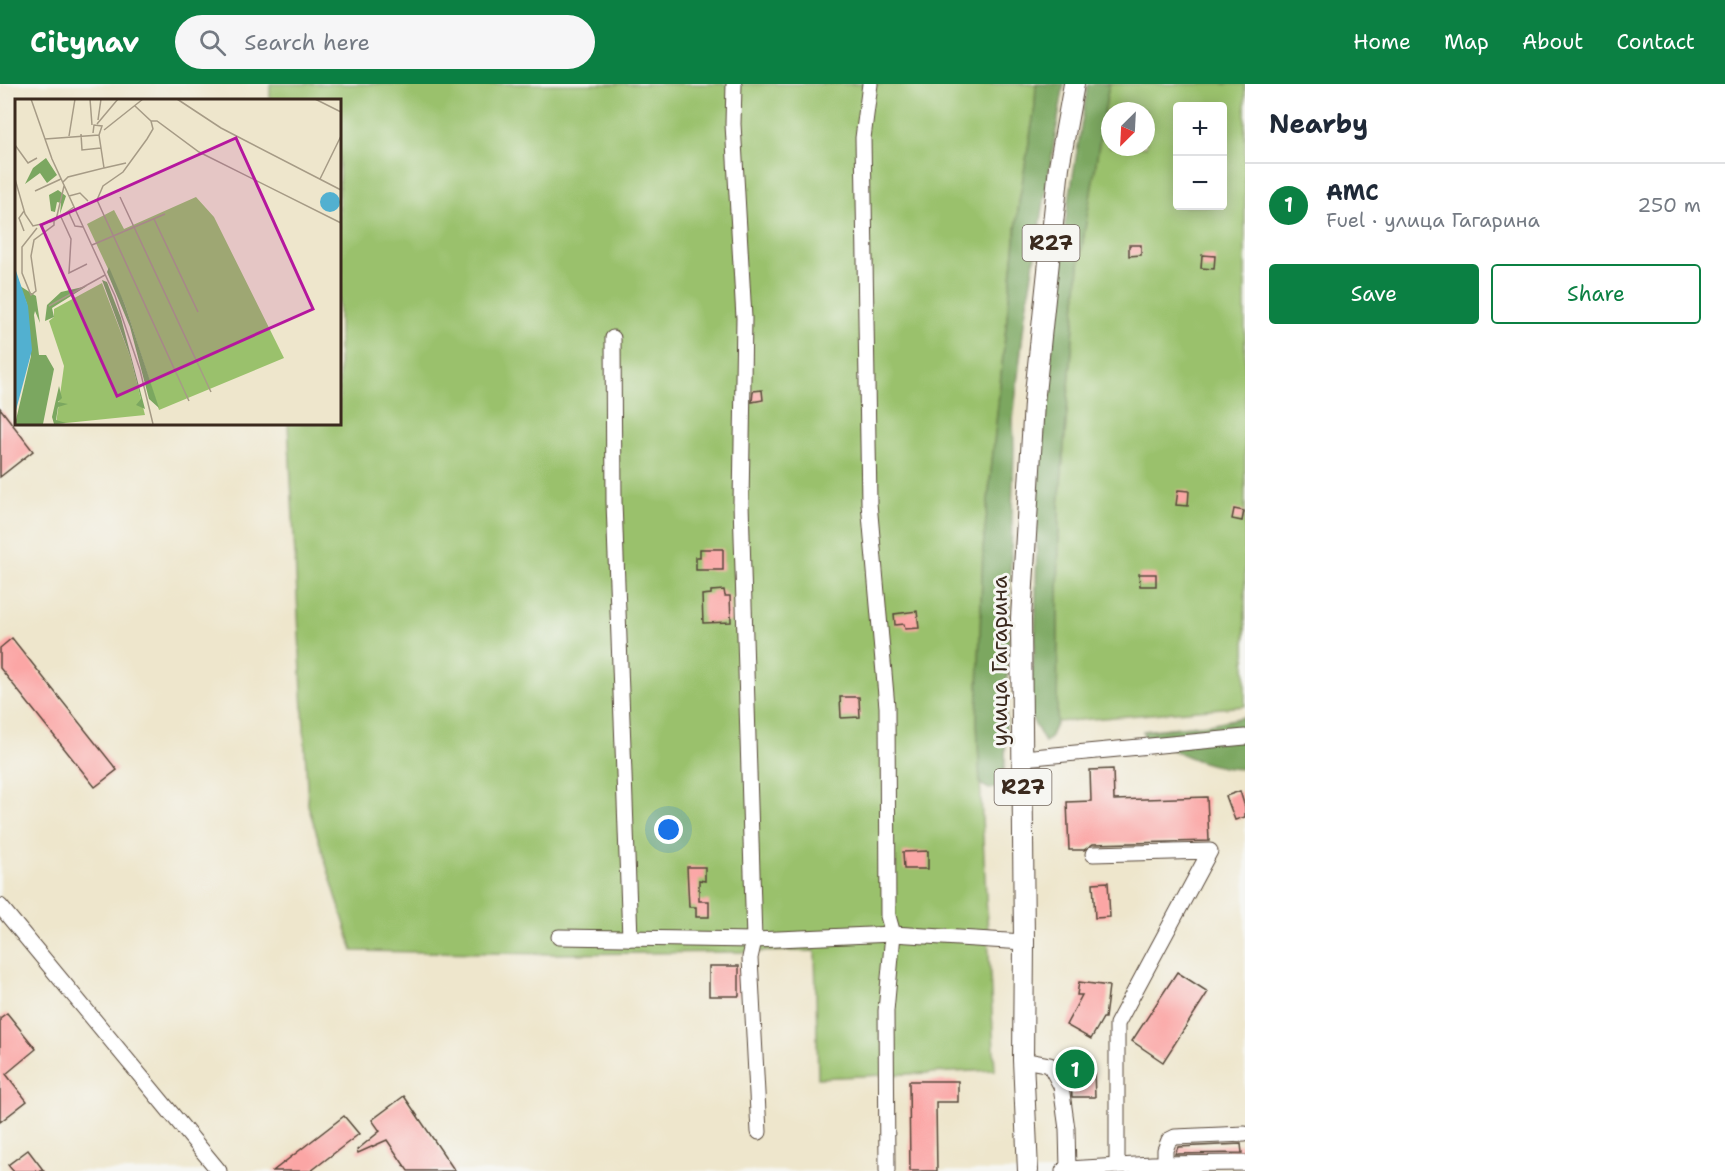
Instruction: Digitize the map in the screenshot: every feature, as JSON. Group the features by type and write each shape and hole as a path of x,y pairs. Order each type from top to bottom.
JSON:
{"main road":[{"name":"улица Гагарина","path":"1028,1171 1023,1060 1021,618 1034,403 1059,166 1074,84"}],"street":[{"path":"734,84 733,124 744,318 741,503 754,940 750,958 759,1132"},
{"path":"870,84 863,138 869,503 886,707 888,916 893,934 886,1011 887,1171"},
{"path":"613,338 614,502 630,938"},
{"path":"1023,758 1245,737"},
{"path":"1093,854 1210,851 1118,1024 1117,1166"},
{"path":"0,906 219,1171"},
{"path":"559,937 754,940 893,934 1024,942"},
{"path":"1023,1060 1050,1065 1061,1086 1067,1129 1065,1170 1117,1166 1245,1163"},
{"path":"1155,1166 1169,1140 1175,1137 1245,1134"}],"green space":[{"path":"270,84 1036,84 1035,107 1019,202 983,549 977,721 995,1070 818,1078 815,951 555,954 353,951 308,805 288,424 340,424 340,99 270,99"},
{"path":"1036,84 1064,84 1025,315 1013,420 1005,763 1001,787 989,789 980,784 977,721 983,549 1019,202 1035,107"},
{"path":"1088,84 1109,84 1106,102 1101,102 1101,132 1079,265 1059,507 1057,722 1050,738 1045,742 1028,712 1035,643 1038,491 1062,243"},
{"path":"1109,84 1245,84 1245,706 1057,722 1059,507 1079,265 1101,132 1101,156 1155,156 1155,102 1106,102"},
{"path":"1245,717 1245,769 1205,763 1144,737 1143,731 1209,724"}],"building":[{"path":"1129,245 1141,245 1141,255 1129,256"},
{"path":"1202,255 1215,256 1214,269 1201,268"},
{"path":"762,390 763,400 752,402 753,391"},
{"path":"0,408 33,451 0,477"},
{"path":"1178,490 1189,491 1188,506 1176,505"},
{"path":"1234,509 1244,511 1242,521 1232,519"},
{"path":"700,549 723,549 723,570 696,570 696,557 700,557"},
{"path":"1139,574 1156,574 1156,586 1140,586"},
{"path":"724,590 725,596 730,596 731,622 703,623 702,595 711,594 711,591"},
{"path":"917,611 919,628 905,629 904,624 895,625 894,614"},
{"path":"12,638 117,770 95,787 0,668 0,648"},
{"path":"840,697 859,697 860,717 841,718"},
{"path":"1113,769 1114,800 1207,797 1209,841 1093,844 1084,850 1069,850 1067,802 1091,801 1090,770"},
{"path":"1240,791 1245,807 1245,817 1235,820 1226,796"},
{"path":"928,851 928,869 904,869 903,852"},
{"path":"687,867 705,867 705,881 699,880 699,901 709,901 709,917 696,917 696,907 689,907"},
{"path":"1108,882 1110,917 1095,918 1093,883"},
{"path":"709,966 739,966 739,996 709,996"},
{"path":"1177,972 1208,992 1163,1062 1132,1041"},
{"path":"1079,982 1109,986 1105,1018 1091,1039 1066,1025 1082,995 1077,995"},
{"path":"7,1013 36,1049 6,1074 27,1101 0,1122 0,1018"},
{"path":"1069,1059 1085,1059 1086,1071 1094,1071 1095,1097 1072,1097 1071,1084 1065,1073 1069,1073"},
{"path":"909,1081 958,1081 958,1102 936,1102 937,1171 910,1171"},
{"path":"404,1096 455,1171 408,1171 387,1140 358,1153 357,1150 380,1131 372,1120"},
{"path":"344,1116 359,1134 311,1171 273,1171"},
{"path":"1241,1144 1242,1153 1175,1154 1178,1147"},
{"path":"28,1150 44,1171 13,1171 8,1165"}],"place":[{"name":"AMC","path":"1075,1069"}]}
